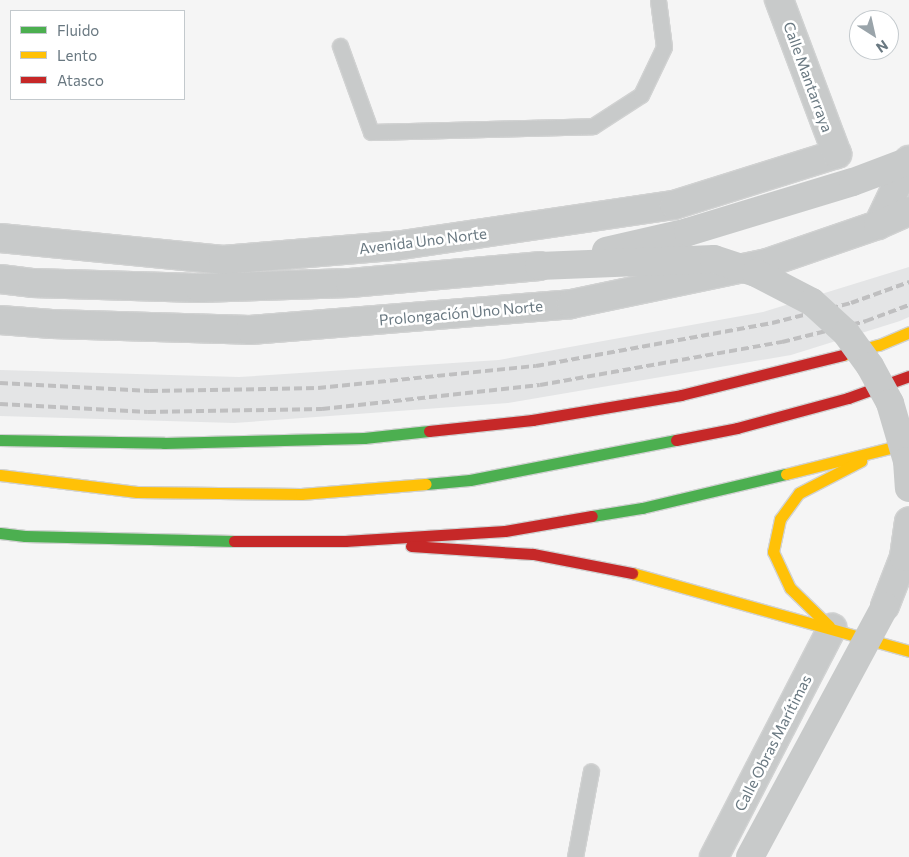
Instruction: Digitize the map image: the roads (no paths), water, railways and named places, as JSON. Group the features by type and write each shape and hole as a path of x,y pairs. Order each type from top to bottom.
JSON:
{"main road":[{"path":"0,440 164,443 364,438 532,420 681,395 760,377 879,345 909,332"},
{"path":"0,475 137,492 301,494 470,480 737,428 848,398 909,376"},
{"path":"0,533 184,541 346,541 505,531 642,508 876,453 909,443"},
{"path":"832,628 790,588 774,552 780,519 799,493 876,453"},
{"path":"346,541 534,554 644,575 909,651"}],"street":[{"name":"Calle Mantarraya","path":"779,0 837,154"},
{"name":"Avenida Uno Norte","path":"0,238 223,260 396,246 674,205 837,154"},
{"path":"878,225 909,161"},
{"path":"539,266 688,232 853,182 909,161"},
{"name":"Prolongación Uno Norte","path":"0,320 52,324 250,330 571,304 767,263 878,225 909,211"},
{"path":"0,279 32,283 199,288 350,284 539,266 714,259 756,274 812,302 846,333 870,366 890,403 907,461 909,488"},
{"path":"750,857 885,606 904,557 909,521"},
{"name":"Calle Obras Marítimas","path":"714,857 832,628"}],"lane":[{"path":"340,46 370,132 593,126 640,95 664,47 658,0"},
{"path":"575,857 591,772"}],"railway":[{"path":"0,383 150,391 318,388 536,366 772,323 851,303 909,282"},
{"path":"0,404 148,412 322,409 540,385 782,342 866,321 909,305"}]}
